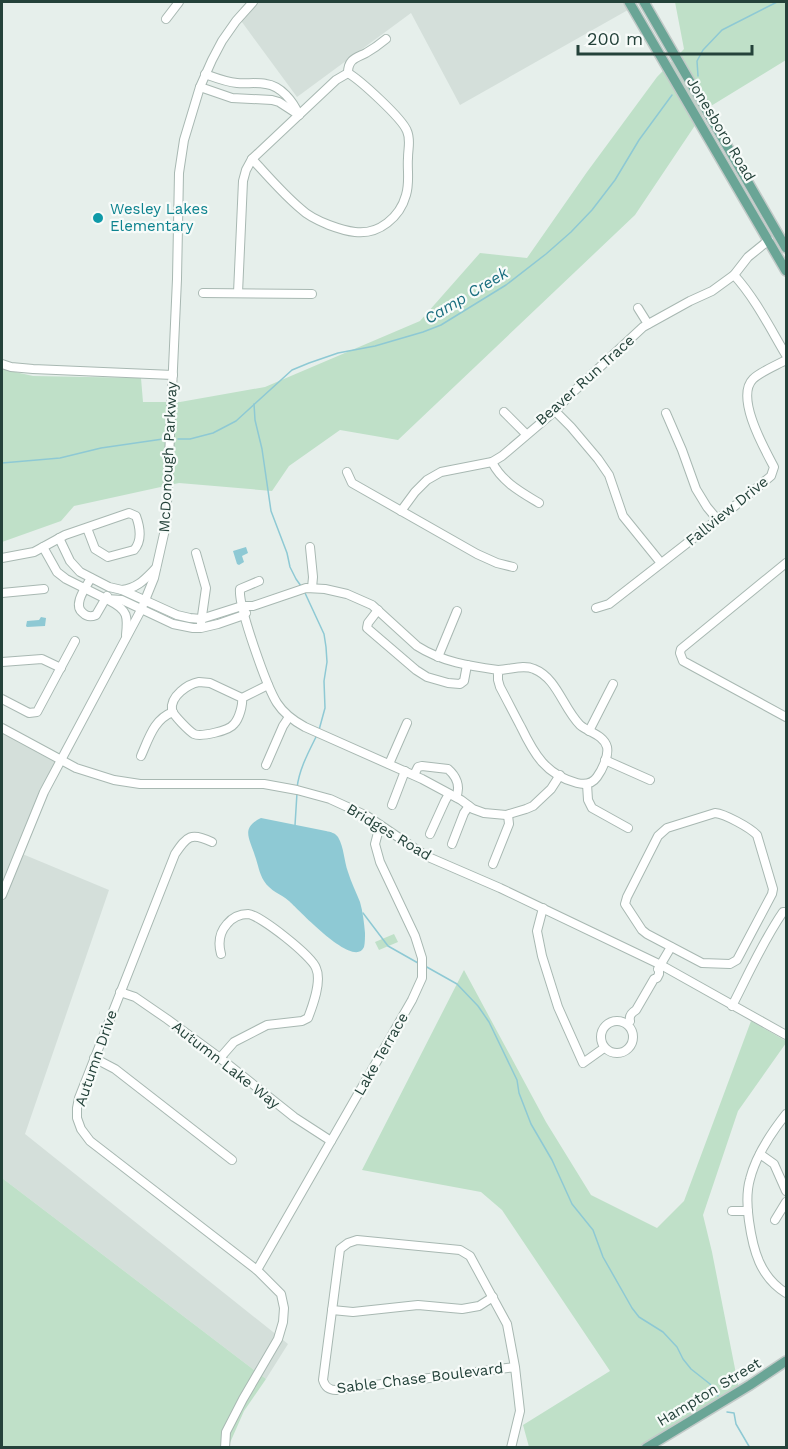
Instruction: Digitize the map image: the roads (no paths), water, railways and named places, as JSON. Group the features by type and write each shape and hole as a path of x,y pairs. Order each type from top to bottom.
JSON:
{"main road":[{"name":"Jonesboro Road","path":"629,2 786,271"},
{"name":"Jonesboro Road","path":"644,2 786,248"},
{"name":"Hampton Street","path":"646,1448 786,1361"}],"street":[{"path":"166,19 179,2"},
{"name":"McDonough Parkway","path":"2,895 44,792 141,610 157,567 166,525 180,165 184,140 205,74 222,41 252,2"},
{"path":"348,73 349,64 353,59 386,39"},
{"path":"238,293 243,181 246,170 252,159 295,113 348,73"},
{"path":"252,159 302,210 323,222 345,230 361,232 377,229 392,219 401,208 408,189 410,142 400,120 348,73"},
{"path":"205,74 226,82 269,84 279,89 286,101"},
{"path":"201,87 228,97 286,101 296,107 295,113"},
{"name":"Beaver Run Trace","path":"401,511 427,480 441,472 492,462 555,411 648,324 712,291 734,275 748,256 768,240"},
{"path":"734,275 753,300 786,355"},
{"path":"203,293 312,294"},
{"path":"638,308 648,324"},
{"name":"Fallview Drive","path":"596,608 609,604 771,476 774,467 748,407 748,386 754,378 786,360"},
{"path":"2,364 33,369 173,375"},
{"path":"555,411 587,444 598,459 609,475 623,516 662,563"},
{"path":"504,412 526,434"},
{"path":"666,413 696,489 717,519"},
{"path":"492,462 497,472 505,480 539,503"},
{"path":"347,472 352,483 477,554 513,567"},
{"path":"2,558 31,553 72,532 127,513 132,513 136,517 140,530 137,547 134,550 108,557 95,549 87,528"},
{"path":"59,538 73,566 80,573 177,615 201,619 312,588 347,594 368,603 417,646 438,657 498,670 533,668 541,672 551,683 579,724 605,742 608,749 595,780 586,784 578,783 560,776 544,764 533,751 500,687 498,670"},
{"path":"43,547 62,577 120,607 127,620 126,639"},
{"path":"310,548 312,588"},
{"path":"196,553 206,588 201,628"},
{"path":"786,563 681,648 680,653 683,661 786,717"},
{"path":"122,590 138,586 157,567"},
{"path":"91,578 78,605 85,615 96,615 106,599 109,587"},
{"path":"259,581 240,589 242,606 268,685 276,701 289,717 305,727 414,775 480,813 508,814 533,806 553,787 560,776"},
{"path":"2,593 44,589"},
{"path":"106,599 122,600 173,624 193,628 201,628 244,615 253,606"},
{"path":"378,610 366,626 367,629 427,677 448,683 462,683 467,665"},
{"path":"438,657 457,611"},
{"path":"2,699 28,713 35,713 75,641"},
{"path":"2,662 42,659 61,668"},
{"path":"199,681 210,683 242,698 234,725 228,729 203,735 196,735 172,712 178,694 189,684 199,681"},
{"path":"589,730 613,684"},
{"path":"242,698 268,685"},
{"path":"141,756 156,724 162,717 172,712"},
{"path":"266,765 289,717"},
{"path":"389,764 407,723"},
{"name":"Bridges Road","path":"2,728 76,768 114,780 140,784 264,784 330,799 367,816 426,856 543,908 660,967 786,1035"},
{"path":"605,760 650,780"},
{"path":"414,775 422,766 448,768 458,784 459,789 430,834"},
{"path":"392,805 405,771"},
{"path":"586,784 588,800 592,808 628,828"},
{"path":"452,844 469,806"},
{"path":"720,813 757,835 773,892 737,960 733,963 702,963 671,947 642,930 626,906 626,900 662,831 720,813"},
{"path":"493,864 509,824 508,814"},
{"name":"Lake Terrace","path":"257,1270 412,1000 422,978 422,958 415,936 380,862 375,844 380,825"},
{"name":"Autumn Drive","path":"212,842 199,836 191,836 184,841 175,854 94,1058 77,1108 77,1118 81,1129 90,1141 257,1270 281,1294 284,1308 278,1339 226,1432 225,1448"},
{"path":"543,908 537,931 542,956 558,1007 583,1063 604,1048"},
{"path":"732,1006 777,921 783,912 786,912"},
{"path":"220,1058 234,1042 267,1025 302,1022 308,1018 316,993 318,977 316,967 306,954 270,926 249,914 230,921 222,930 219,947 221,954"},
{"path":"628,1023 633,1034 628,1050 618,1054 604,1048 600,1037 604,1027 618,1021 628,1023 633,1020 636,1015 635,1011 654,979 652,976 654,971 660,967 671,947"},
{"name":"Autumn Lake Way","path":"120,992 135,997 220,1058 294,1117 331,1141"},
{"path":"94,1058 123,1076 232,1160"},
{"path":"786,1114 760,1154 750,1177 747,1194 752,1242 759,1263 769,1279 786,1293"},
{"path":"760,1154 774,1164 786,1191"},
{"path":"775,1220 786,1202"},
{"path":"732,1211 748,1211"},
{"name":"Sable Chase Boulevard","path":"511,1448 520,1410 515,1367 507,1323 473,1259 464,1251 357,1240 348,1243 339,1253 323,1380 329,1389 336,1390 515,1367"},
{"path":"332,1310 359,1312 418,1305 462,1309 478,1306 493,1297"}],"water":[{"path":"246,547 248,553 242,556 244,562 239,565 233,551"},
{"path":"41,617 46,618 45,626 26,626 27,621 39,620"},
{"path":"261,818 330,832 338,837 363,914 365,944 358,952 349,951 338,945 289,901 266,884 248,834 250,826"}],"waterway":[{"name":"Camp Creek","path":"698,76 697,61 703,50 722,30 777,2"},
{"name":"Camp Creek","path":"178,439 190,439 213,433 236,421 292,370 338,353 375,346 441,325 506,285 546,254 592,210 672,95"},
{"path":"254,404 271,511 290,567 301,586"},
{"name":"Camp Creek","path":"2,463 60,458 101,448 163,439"},
{"path":"305,593 324,634 326,647 325,708 319,730"},
{"path":"297,788 302,768 316,737"},
{"path":"295,825 297,793"},
{"path":"363,913 388,946 418,963"},
{"path":"425,966 457,984 478,1006 489,1022 517,1080 519,1093 531,1124 552,1160 572,1204 593,1230 603,1257 632,1308 639,1317 663,1332 677,1347 691,1369 710,1384 718,1396"},
{"path":"727,1412 734,1413 736,1424 750,1448"}],"place":[{"name":"Wesley Lakes Elementary","path":"98,218"}]}
